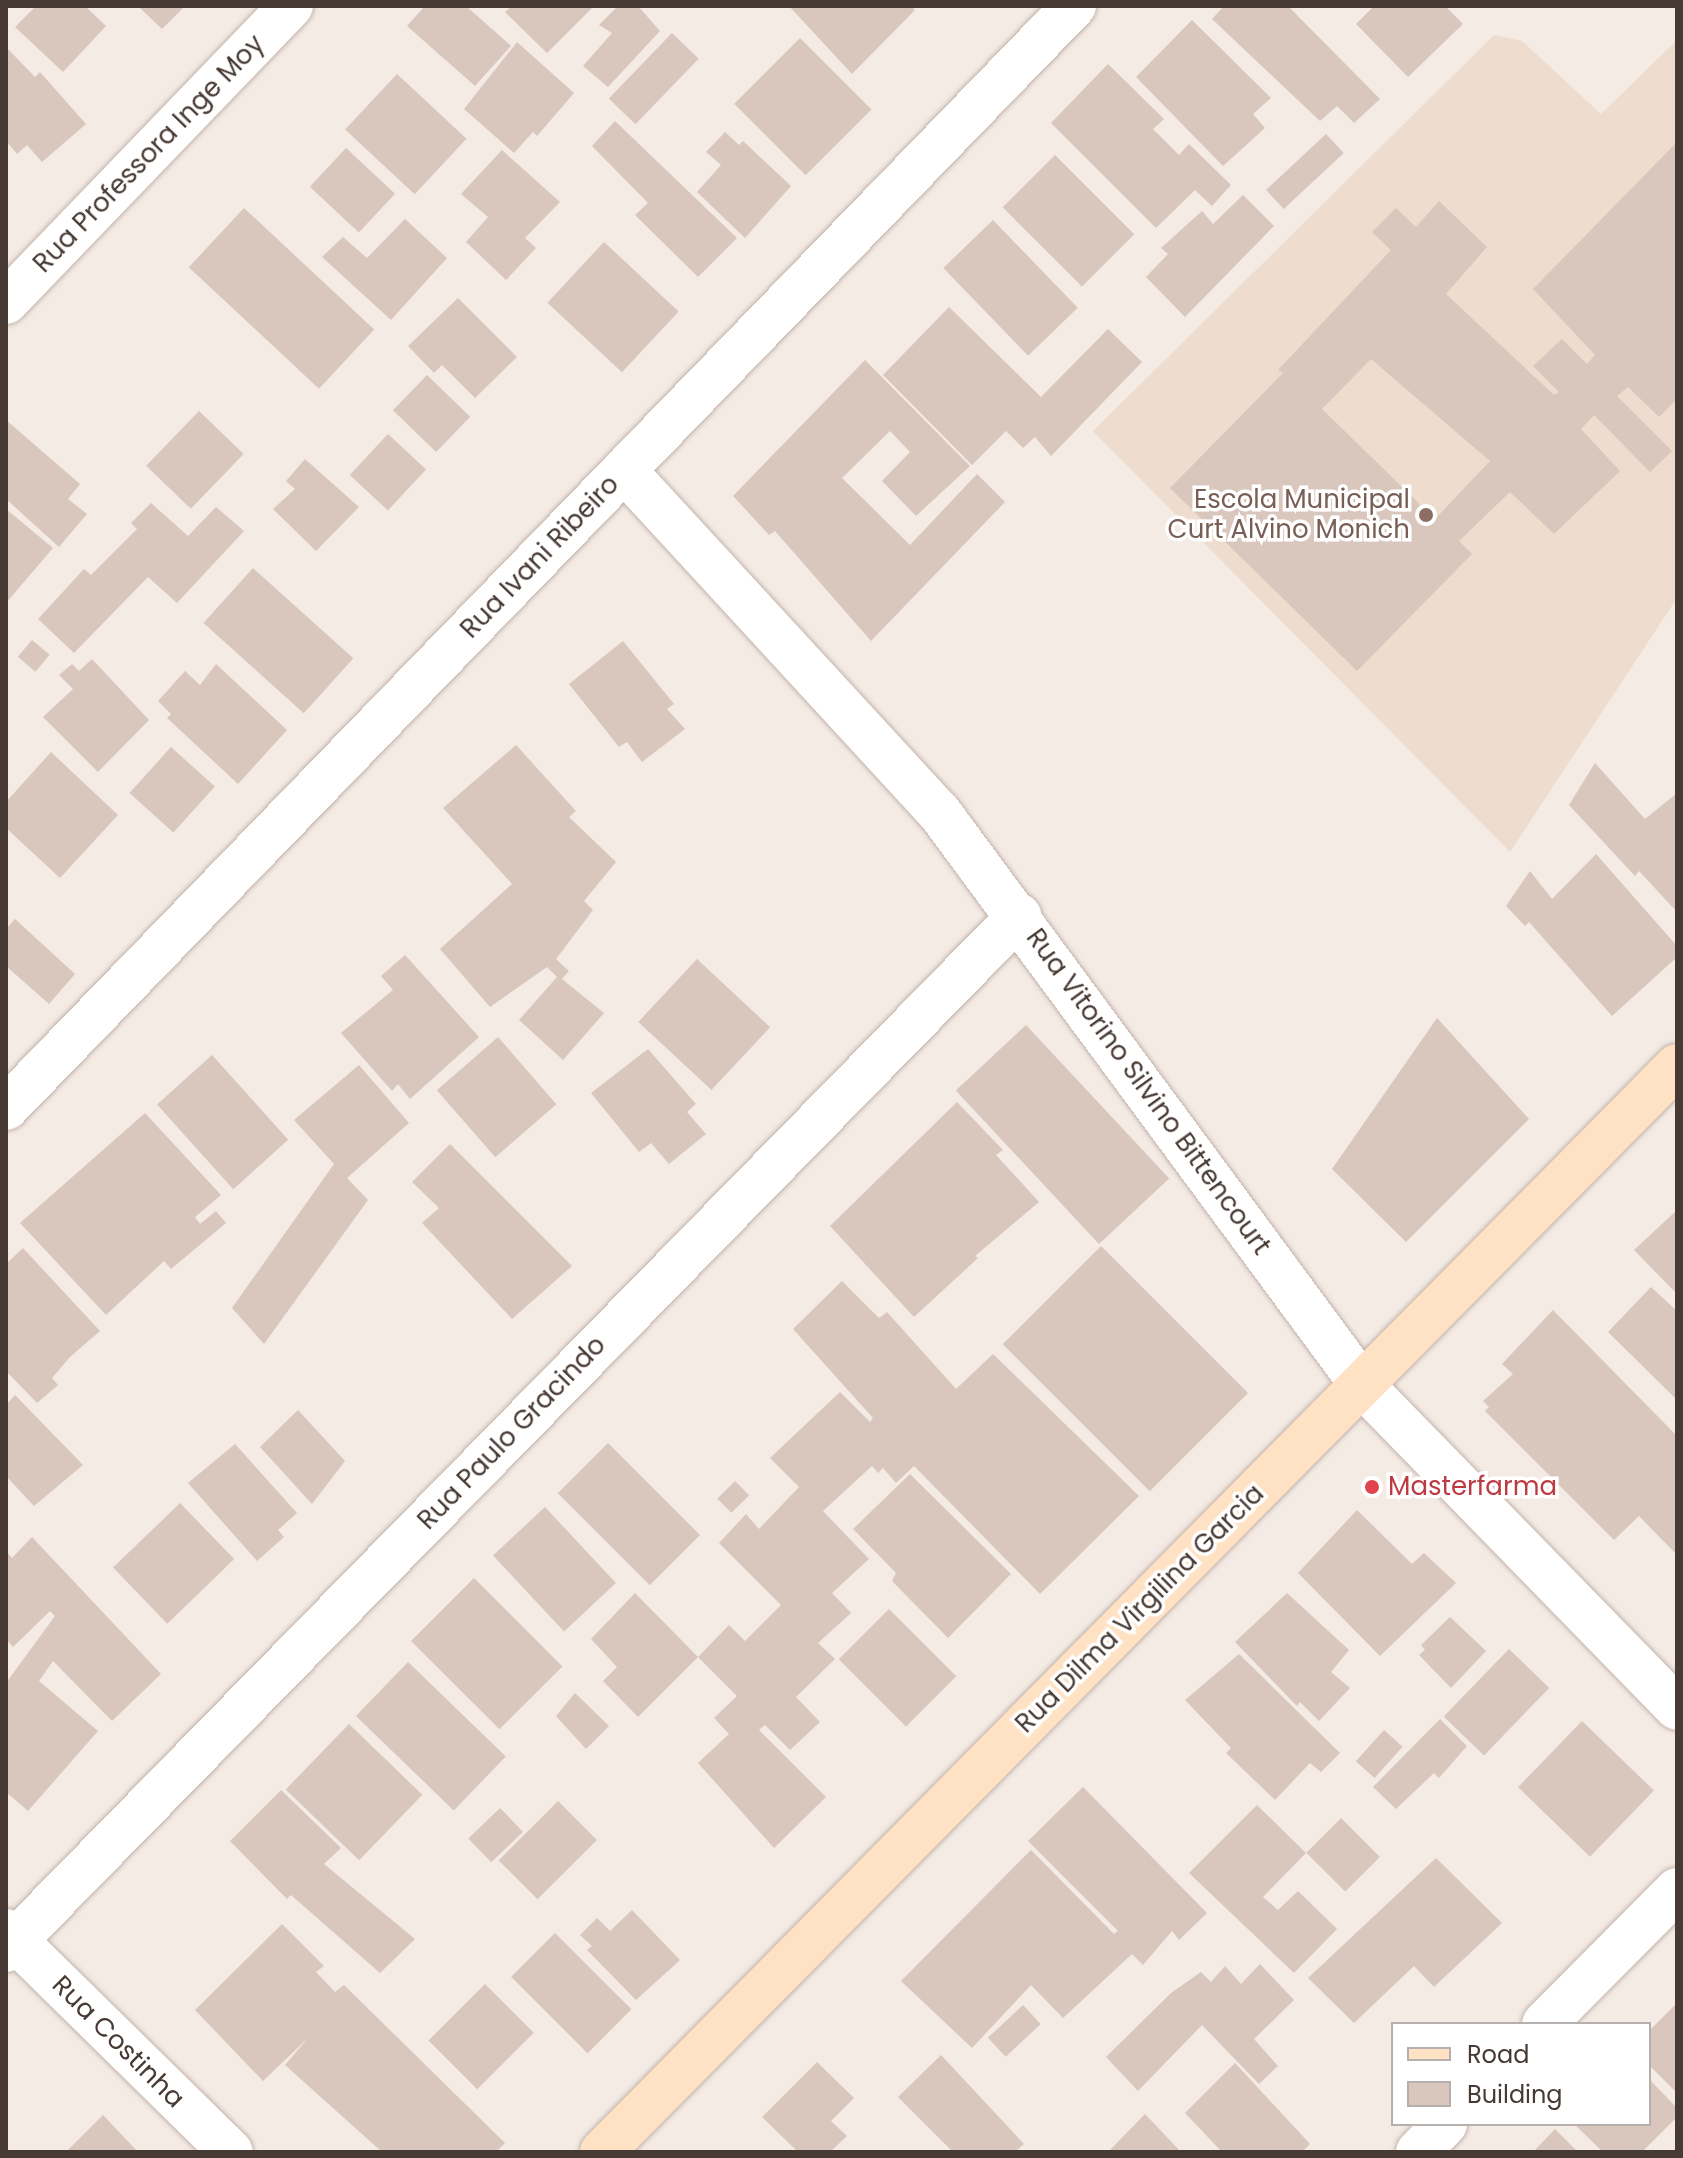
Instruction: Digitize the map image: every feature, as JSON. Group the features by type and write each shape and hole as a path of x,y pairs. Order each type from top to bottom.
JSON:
{"street":[{"name":"Rua Ivani Ribeiro","path":"6,1108 1074,6"},
{"name":"Rua Professora Inge Moy","path":"6,302 277,11"},
{"name":"Rua Vitorino Silvino Bittencourt","path":"624,470 849,709 939,812 1019,916 1362,1385 1677,1708"},
{"name":"Rua Paulo Gracindo","path":"9,1940 1019,916"},
{"name":"Rua Dilma Virgilina Garcia","path":"602,2152 1677,1066"},
{"path":"1546,2022 1677,1890"},
{"name":"Rua Costinha","path":"9,1940 231,2152"},
{"path":"1418,2152 1443,2126"}],"shaded area":[{"name":"Escola Municipal Curt Alvino Monich","path":"1494,35 1522,41 1601,114 1677,40 1677,598 1510,852 1093,431"}],"building":[{"path":"36,6 85,6 106,26 63,72 15,27"},
{"path":"138,6 185,6 162,29"},
{"path":"425,6 466,6 511,46 475,86 407,26"},
{"path":"512,6 594,6 547,53 505,12"},
{"path":"618,6 638,6 660,31 608,87 583,66 612,33 599,25"},
{"path":"789,6 911,6 915,10 852,74"},
{"path":"1224,6 1288,6 1380,99 1354,123 1337,106 1320,121 1212,19"},
{"path":"1374,6 1445,6 1463,24 1408,77 1356,24"},
{"path":"1192,20 1271,98 1253,114 1265,128 1223,166 1136,77"},
{"path":"672,33 699,59 635,124 609,98"},
{"path":"800,38 871,109 806,175 734,104"},
{"path":"517,42 574,93 537,136 533,132 514,153 464,109"},
{"path":"6,47 35,77 40,72 86,124 42,162 27,145 17,154 6,141"},
{"path":"1108,64 1164,119 1153,129 1179,155 1189,144 1231,185 1212,206 1195,190 1156,228 1051,123"},
{"path":"397,74 466,139 415,194 345,130"},
{"path":"615,121 737,238 698,277 635,215 648,203 592,146"},
{"path":"725,132 739,145 743,141 791,186 745,238 697,192 721,165 706,152"},
{"path":"1326,134 1344,153 1284,209 1266,190"},
{"path":"1677,142 1677,399 1659,417 1628,387 1617,396 1672,451 1650,472 1594,415 1581,429 1620,471 1554,534 1510,492 1459,541 1472,554 1357,671 1170,488 1283,373 1278,370 1391,250 1372,232 1396,208 1416,227 1439,201 1487,247 1446,294 1554,395 1559,392 1533,366 1562,339 1587,364 1595,355 1533,289","holes":["1371,359 1490,461 1435,519 1322,409"]},
{"path":"346,148 395,194 359,232 310,187"},
{"path":"502,150 560,202 525,238 536,248 506,280 466,242 488,217 461,194"},
{"path":"1055,155 1134,234 1082,287 1003,207"},
{"path":"1243,195 1274,226 1185,317 1146,277 1168,254 1161,248 1202,211 1213,224"},
{"path":"244,208 374,329 319,389 189,267"},
{"path":"405,219 447,258 391,320 322,257 343,237 367,258"},
{"path":"993,220 1078,308 1028,356 943,268"},
{"path":"604,242 679,312 622,372 547,303"},
{"path":"458,298 517,357 475,398 442,365 434,373 408,346"},
{"path":"949,307 1041,397 1108,329 1142,362 1051,456 1035,437 1023,448 1006,431 972,465 883,375"},
{"path":"865,360 970,466 916,516 882,481 910,452 890,431 842,478 910,545 977,474 1005,502 871,641 775,531 769,535 733,496"},
{"path":"427,375 470,417 436,452 393,410"},
{"path":"199,411 244,454 191,509 146,466"},
{"path":"6,420 80,484 68,499 87,514 59,547 6,499"},
{"path":"388,434 426,469 388,510 350,475"},
{"path":"305,459 359,507 316,551 273,509 295,489 286,481"},
{"path":"151,503 188,536 216,507 244,531 177,603 148,577 74,653 38,619 84,569 91,575 137,529 131,523"},
{"path":"6,509 53,548 6,603"},
{"path":"253,568 353,658 304,713 203,623"},
{"path":"32,640 50,655 35,672 18,657"},
{"path":"623,641 674,704 667,709 685,729 642,762 627,742 619,747 569,684"},
{"path":"92,659 149,720 98,772 43,717 73,689 59,675 72,664 79,671"},
{"path":"216,664 287,730 238,784 167,718 171,714 158,701 185,671 200,685"},
{"path":"516,745 576,811 569,817 616,862 584,901 593,910 556,959 569,971 562,979 604,1013 563,1060 519,1020 557,977 547,967 490,1007 440,949 512,884 443,808"},
{"path":"171,747 215,786 173,833 130,793"},
{"path":"51,752 118,815 60,878 6,828 6,802"},
{"path":"1595,763 1645,819 1677,793 1677,912 1639,871 1635,876 1569,805"},
{"path":"1596,854 1677,946 1677,957 1612,1016 1529,922 1525,926 1506,906 1530,871 1552,899"},
{"path":"15,919 75,974 49,1004 6,966 6,929"},
{"path":"405,955 479,1037 410,1099 398,1084 392,1091 341,1033 393,990 381,976"},
{"path":"697,959 770,1027 711,1090 638,1022"},
{"path":"1437,1018 1529,1119 1406,1242 1332,1169"},
{"path":"1026,1025 1169,1179 1099,1244 956,1090"},
{"path":"498,1037 556,1104 495,1157 437,1090"},
{"path":"648,1049 696,1104 687,1112 706,1134 669,1164 651,1143 639,1152 591,1093"},
{"path":"212,1055 288,1140 233,1189 157,1105"},
{"path":"359,1065 409,1123 347,1178 368,1200 264,1344 232,1308 334,1164 294,1120"},
{"path":"957,1102 1003,1150 996,1155 1039,1202 975,1256 978,1258 914,1317 830,1226"},
{"path":"145,1113 221,1195 195,1217 200,1224 216,1211 226,1223 171,1269 164,1261 106,1315 20,1223"},
{"path":"450,1144 572,1266 512,1319 422,1223 439,1208 412,1182"},
{"path":"1677,1210 1677,1294 1634,1250"},
{"path":"1101,1246 1248,1393 1150,1491 1003,1344"},
{"path":"23,1248 100,1331 70,1357 52,1378 58,1385 37,1403 6,1371 6,1264"},
{"path":"842,1281 879,1318 887,1312 956,1389 993,1354 1139,1496 1040,1594 914,1466 896,1483 883,1468 878,1473 872,1466 823,1511 869,1559 832,1593 851,1613 818,1643 835,1659 796,1697 820,1722 790,1750 765,1725 759,1730 826,1797 774,1848 698,1763 729,1734 714,1718 737,1696 698,1657 729,1625 745,1641 781,1605 719,1543 746,1514 759,1529 799,1487 770,1458 840,1392 870,1422 873,1418 793,1329"},
{"path":"1651,1287 1677,1311 1677,1400 1608,1332"},
{"path":"1553,1310 1677,1436 1677,1555 1639,1516 1614,1540 1485,1411 1489,1407 1483,1401 1513,1374 1502,1364"},
{"path":"15,1395 83,1465 34,1506 6,1476 6,1405"},
{"path":"298,1410 345,1461 312,1504 260,1447"},
{"path":"608,1443 700,1535 650,1585 558,1493"},
{"path":"235,1444 297,1513 278,1530 284,1537 257,1561 188,1483"},
{"path":"910,1474 1011,1574 948,1638 892,1581 896,1573 853,1529"},
{"path":"735,1481 749,1495 731,1513 717,1499"},
{"path":"180,1503 234,1559 167,1624 113,1568"},
{"path":"545,1507 616,1583 564,1631 493,1555"},
{"path":"1357,1510 1412,1564 1424,1553 1456,1583 1380,1656 1298,1573"},
{"path":"32,1537 161,1674 112,1721 53,1661 39,1681 98,1731 28,1811 6,1792 6,1683 55,1616 50,1611 13,1647 6,1639 6,1551 12,1558"},
{"path":"474,1578 562,1666 499,1729 411,1641"},
{"path":"635,1593 698,1657 638,1717 603,1681 617,1667 591,1639"},
{"path":"1287,1593 1349,1650 1331,1672 1350,1688 1319,1721 1300,1702 1297,1706 1235,1642"},
{"path":"889,1609 956,1676 906,1726 839,1659"},
{"path":"1450,1617 1486,1651 1451,1688 1419,1655 1425,1650 1421,1645"},
{"path":"1509,1649 1549,1688 1484,1756 1444,1717"},
{"path":"1239,1654 1340,1753 1321,1772 1310,1763 1275,1800 1226,1753 1231,1748 1185,1700"},
{"path":"408,1662 506,1756 454,1810 356,1716"},
{"path":"575,1693 609,1726 586,1749 556,1716"},
{"path":"1440,1719 1467,1746 1439,1778 1434,1773 1396,1809 1373,1787"},
{"path":"1582,1721 1654,1790 1590,1857 1518,1787"},
{"path":"349,1724 422,1795 359,1860 286,1789"},
{"path":"1384,1730 1403,1747 1374,1778 1356,1761"},
{"path":"1083,1787 1207,1913 1179,1940 1172,1931 1143,1965 1132,1954 1063,2018 1031,1985 972,2048 901,1981 1031,1850 1114,1934 1118,1931 1028,1841"},
{"path":"281,1790 341,1848 324,1864 415,1939 380,1973 291,1895 287,1899 230,1841"},
{"path":"558,1801 597,1840 537,1899 499,1860"},
{"path":"1257,1805 1306,1853 1263,1897 1278,1910 1298,1891 1337,1929 1294,1973 1189,1873"},
{"path":"500,1808 523,1832 491,1862 468,1839"},
{"path":"1341,1818 1380,1857 1345,1892 1306,1853"},
{"path":"1436,1858 1502,1923 1434,1987 1414,1966 1354,2023 1308,1978"},
{"path":"632,1910 680,1960 636,2000 587,1950 592,1946 580,1935 597,1918 610,1931"},
{"path":"282,1924 324,1966 316,1972 335,1992 344,1985 505,2143 496,2152 382,2152 285,2065 308,2038 263,2081 195,2010"},
{"path":"555,1933 631,2009 588,2053 511,1977"},
{"path":"1260,1964 1294,2000 1254,2039 1278,2066 1259,2084 1202,2025 1138,2091 1106,2057 1171,1993 1201,1972 1211,1982 1225,1966 1241,1984"},
{"path":"485,1984 534,2033 477,2089 428,2041"},
{"path":"1677,2003 1677,2093 1651,2067 1651,2029"},
{"path":"1023,2005 1041,2024 1006,2057 988,2038"},
{"path":"941,2055 1024,2144 1015,2152 953,2152 898,2097"},
{"path":"817,2062 854,2098 831,2121 847,2136 830,2152 796,2150 762,2117"},
{"path":"1235,2063 1310,2144 1302,2152 1222,2152 1185,2113"},
{"path":"1651,2081 1677,2108 1677,2117 1642,2152 1603,2152 1576,2126 1651,2126"},
{"path":"1145,2114 1181,2152 1108,2152"},
{"path":"103,2115 138,2152 66,2152"},
{"path":"1555,2129 1578,2152 1533,2152"}],"place":[{"name":"Escola Municipal Curt Alvino Monich","path":"1426,515"},
{"name":"Masterfarma","path":"1372,1487"}]}
